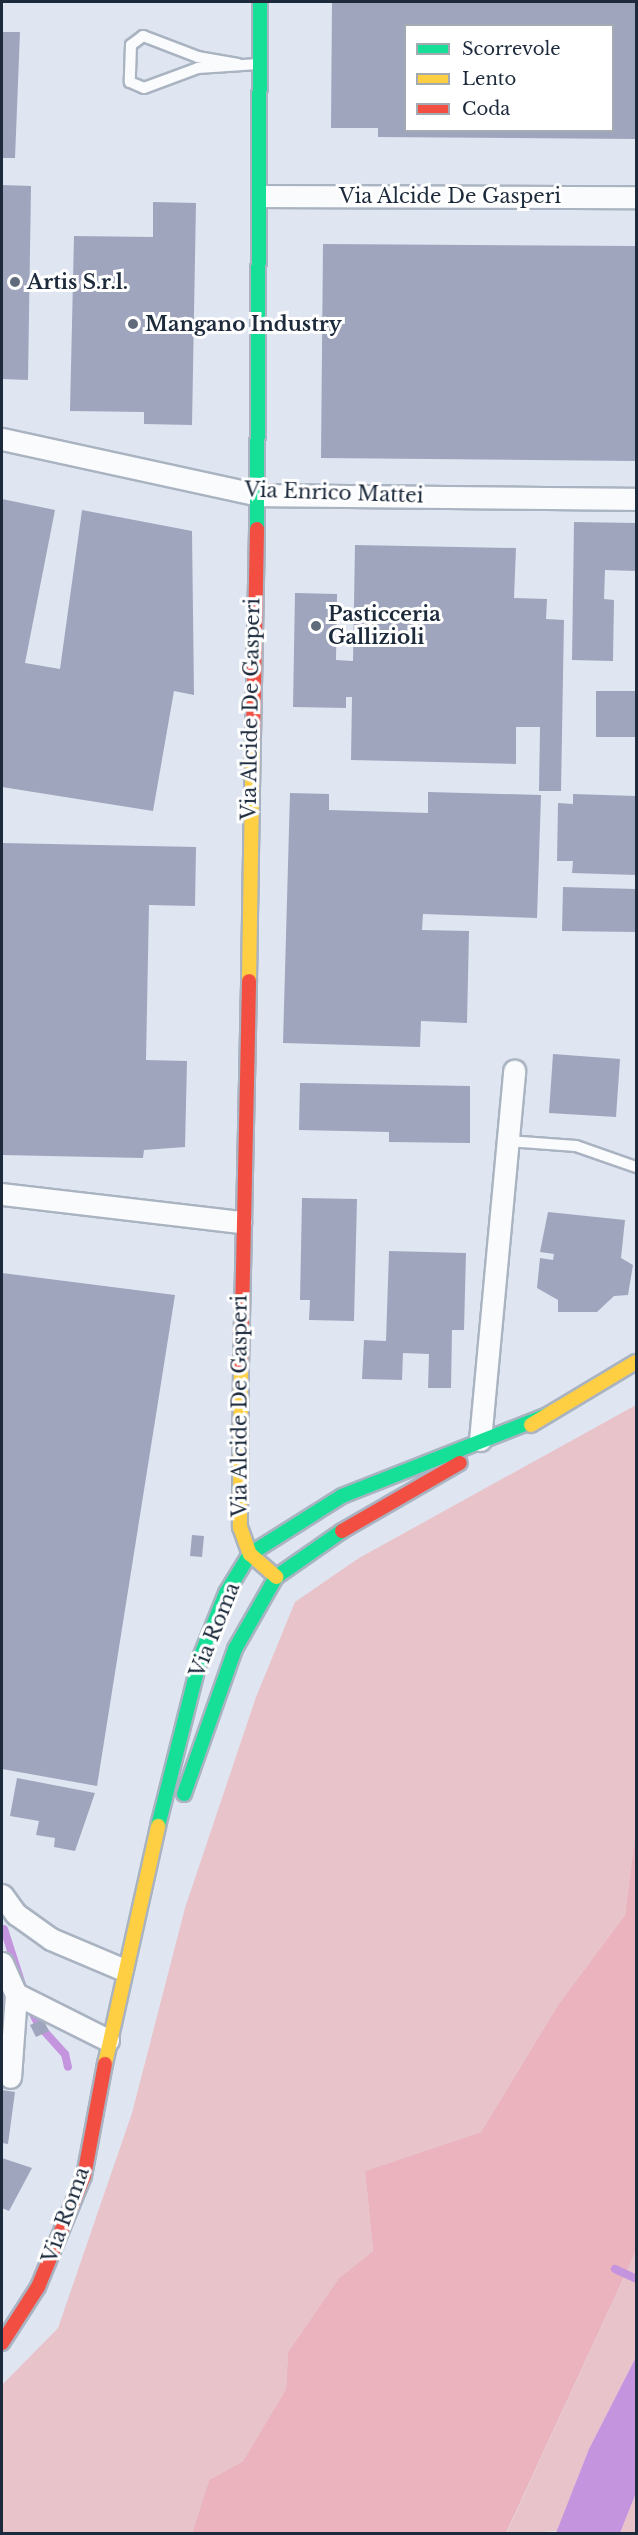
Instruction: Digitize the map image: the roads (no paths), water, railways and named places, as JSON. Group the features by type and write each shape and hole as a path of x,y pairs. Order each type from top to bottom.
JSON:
{"street":[{"name":"Via Alcide De Gasperi","path":"260,2 263,196 240,1222 239,1497 240,1527 250,1554 276,1577"},
{"name":"Via Alcide De Gasperi","path":"263,196 636,197"},
{"name":"Via Enrico Mattei","path":"2,439 258,495 636,499"},
{"path":"480,1440 514,1071"},
{"path":"2,1194 240,1222"},
{"name":"Via Roma","path":"134,1925 235,1649 276,1577 321,1543 548,1415 636,1362"},
{"name":"Via Roma","path":"4,2336 38,2287 84,2175 122,1969 201,1655 226,1593 250,1554 342,1496 548,1415"},
{"path":"2,1895 30,1926 122,1969"},
{"path":"2,1963 16,1994 10,2077"},
{"path":"16,1994 108,2040"}],"lane":[{"path":"238,64 198,57 143,36 130,45 130,82 144,88 198,68 261,64"},
{"path":"508,1141 576,1146 636,1167"}],"waterway":[{"path":"4,1929 23,1988"},
{"path":"34,2016 37,2022"},
{"path":"45,2032 65,2054 68,2067"},
{"path":"615,2269 636,2279"}],"place":[{"name":"Artis S.r.l.","path":"15,282"},
{"name":"Mangano Industry","path":"133,324"},
{"name":"Pasticceria Gallizioli","path":"316,626"}]}
